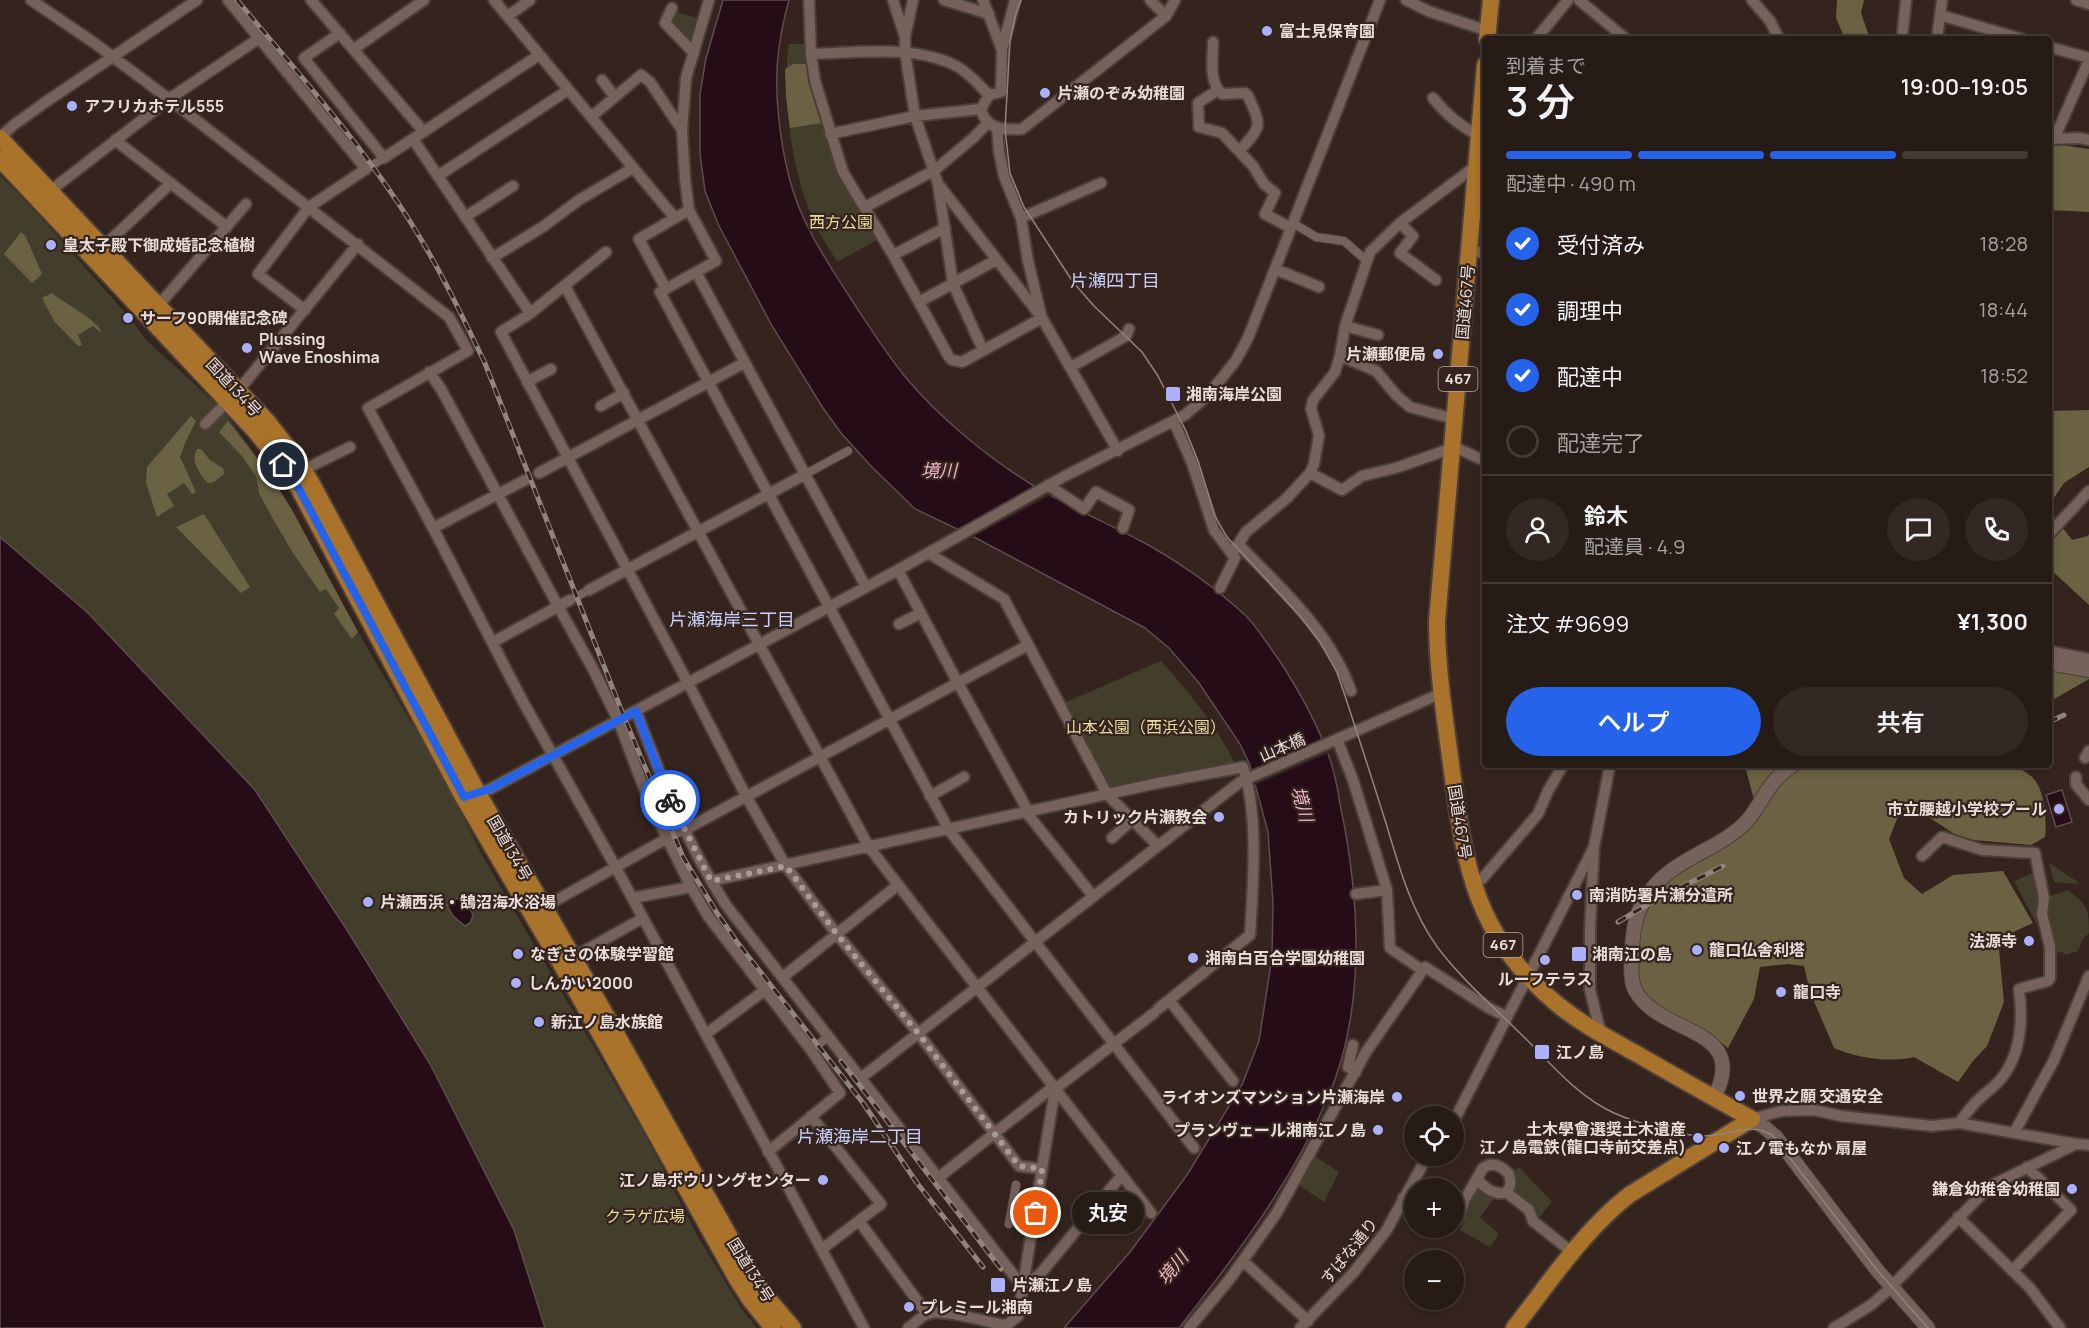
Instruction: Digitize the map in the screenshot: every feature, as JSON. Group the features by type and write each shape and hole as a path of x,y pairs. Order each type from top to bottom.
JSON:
{"highway":[{"path":"1488,35 1491,0"},
{"name":"国道467号","path":"1482,117 1477,252 1454,419 1437,621 1442,693 1460,832 1472,883 1498,939 1528,977 1566,1011 1601,1034 1752,1119"},
{"name":"国道134号","path":"0,138 158,306 233,396 256,432 299,489 471,795 751,1275 769,1301 793,1328"},
{"name":"国道134号","path":"0,159 233,396 267,421 303,470 471,795 544,907 567,961 738,1281 773,1328"},
{"path":"1514,1328 1596,1224 1629,1195 1752,1119"}],"street":[{"path":"31,0 169,99 444,312 468,351 368,408 434,528 522,700 633,898 864,1328"},
{"path":"0,138 15,124 197,0"},
{"path":"228,0 366,170"},
{"path":"311,0 424,132"},
{"path":"354,50 424,0"},
{"path":"494,0 675,218"},
{"path":"508,16 530,0"},
{"path":"709,0 686,78 682,130 689,210 716,261 660,292 949,830 1194,1148"},
{"path":"809,0 811,54 815,81 843,172 952,360 962,362 1042,318"},
{"path":"893,0 905,37"},
{"path":"913,0 905,37 905,52 915,116 935,170 953,284 983,350"},
{"path":"944,0 988,14"},
{"path":"983,0 1002,50"},
{"path":"1015,0 1002,50 1001,92 989,95 981,109 983,117 993,126 1004,176 1021,218 1024,242 1042,318"},
{"path":"1150,0 1166,16"},
{"path":"865,207 935,170 973,138 993,126 1022,129 1166,16 1175,0"},
{"path":"471,795 554,754 759,645 898,570 1044,487 1185,416 1206,397 1236,360 1248,338 1380,0"},
{"path":"1406,0 1488,35"},
{"path":"1538,36 1568,0"},
{"path":"1579,0 1622,36"},
{"path":"1752,0 1770,21 1778,36"},
{"path":"1902,36 1906,0"},
{"path":"1937,36 1942,0"},
{"path":"2076,0 2089,4"},
{"path":"672,8 665,23 694,53"},
{"path":"1940,15 2012,36"},
{"path":"339,33 304,58 384,158"},
{"path":"50,191 169,99 258,39"},
{"path":"1213,42 1211,67 1218,90 1222,94 1245,93 1258,117 1257,131 1239,151"},
{"path":"2052,48 2089,59 2052,138 2089,140"},
{"path":"811,54 905,52 930,57 957,66 971,76 989,95"},
{"path":"305,310 258,274 309,207 539,55"},
{"path":"591,117 641,75 650,82 682,130"},
{"path":"602,80 615,97"},
{"path":"438,176 568,90"},
{"path":"1218,90 1198,103 1199,127 1222,133 1275,194 1265,214 1316,237 1340,239 1367,261"},
{"path":"1232,554 1249,529 1287,498 1310,473 1314,464 1319,435 1311,409 1313,400 1335,372 1345,326 1370,252 1480,150 1433,98"},
{"path":"830,134 915,116 981,109"},
{"path":"413,139 530,312"},
{"path":"115,140 226,227"},
{"path":"492,258 544,226 579,200 633,168"},
{"path":"103,248 171,183"},
{"path":"1021,218 1101,183"},
{"path":"938,184 1042,318 1118,451"},
{"path":"465,217 513,186"},
{"path":"158,306 246,204"},
{"path":"666,289 639,239 689,210"},
{"path":"1400,223 1413,236 1400,253 1436,280"},
{"path":"893,255 945,228"},
{"path":"205,424 233,396 358,244"},
{"path":"606,252 566,286 501,332 746,796 786,866 836,933 918,1033 1019,1166 1042,1169"},
{"path":"919,302 996,260"},
{"path":"1275,269 1319,287"},
{"path":"696,272 866,587"},
{"path":"566,286 869,847 1152,1213"},
{"path":"1345,326 1378,335"},
{"path":"1071,367 1126,336 1129,329"},
{"path":"1340,356 1376,371 1397,396 1410,407 1454,419"},
{"path":"434,528 744,363"},
{"path":"527,382 551,369"},
{"path":"429,372 441,389 499,494 593,669 618,720 666,839 691,887 708,916 811,1050 840,1093 768,1152"},
{"path":"601,406 624,393"},
{"path":"1174,422 1192,463 1214,530 1236,560 1220,588"},
{"path":"303,470 342,447"},
{"path":"1310,473 1342,490 1362,476 1399,467 1452,448 1482,459"},
{"path":"493,642 848,451"},
{"path":"1044,487 1084,508 1096,492 1129,510 1123,528"},
{"path":"2052,531 2089,491"},
{"path":"1239,545 1314,625 1344,673 1351,692"},
{"path":"928,553 1004,599 1107,794 1158,846"},
{"path":"898,570 1027,812 1093,896"},
{"path":"899,624 921,612"},
{"path":"544,907 615,866 1028,645"},
{"path":"2052,652 2089,659"},
{"path":"2052,664 2089,670"},
{"name":"山本橋","path":"861,1078 1158,846 1248,781 1442,693"},
{"path":"636,711 671,803 711,881 726,904 1023,1287"},
{"path":"1338,739 1387,890 1390,948 1422,970"},
{"path":"711,881 1107,794 1243,767 1257,824"},
{"path":"1472,883 1482,879 1538,814 1561,768"},
{"path":"1601,1034 1590,990 1594,847 1609,768"},
{"path":"1714,1098 1720,1084 1724,1062 1717,1049 1706,1039 1679,1026 1648,1005 1634,988 1632,979 1633,931 1640,906 1660,880 1731,835 1745,823 1773,783 1790,768"},
{"path":"930,796 964,777"},
{"path":"2076,777 2076,784 2089,800"},
{"path":"938,1178 1114,1044 1250,935 1253,855 1248,781"},
{"path":"1112,838 1133,819"},
{"path":"1922,856 1942,837 1982,850 2035,853 2044,898 2042,914 2050,947 2050,978 2048,981 2019,989 2022,1015 2017,1046 2007,1069 1995,1085 1976,1101 1959,1123"},
{"path":"1462,1106 1594,847"},
{"path":"783,976 898,885"},
{"path":"633,898 691,887"},
{"path":"1356,894 1387,890"},
{"path":"567,961 643,918"},
{"path":"1189,1328 1229,1280 1289,1194 1366,1052 1425,967 1507,1017"},
{"path":"2014,1133 2054,1060 2089,977"},
{"path":"705,1034 765,990"},
{"path":"1169,1000 1233,1081"},
{"path":"811,1050 828,1037"},
{"path":"1353,1045 1348,1067 1356,1072"},
{"path":"908,1328 927,1314 965,1316 1001,1326 1008,1324 1018,1316 1054,1088"},
{"path":"1752,1119 1781,1111 1814,1110 1841,1116 1932,1126 1959,1123 2089,1145"},
{"path":"811,1116 881,1204 822,1249"},
{"path":"1752,1119 1776,1137 1892,1287 1929,1328"},
{"path":"1834,1328 1871,1305 1892,1287 1990,1185 2076,1144"},
{"path":"1464,1201 1477,1178 1483,1168 1488,1165 1495,1164 1509,1174 1512,1182 1506,1192 1495,1193 1481,1185 1477,1178"},
{"name":"すばな通り","path":"1304,1325 1354,1272 1386,1231 1422,1166"},
{"path":"2012,1271 2071,1209 2027,1167"},
{"path":"1023,1287 1041,1273 1122,1175"},
{"path":"1009,1224 1016,1185"},
{"path":"1506,1192 1528,1210 1533,1221 1573,1253"},
{"path":"1958,1217 2030,1288 2060,1328"},
{"path":"859,1221 927,1314"},
{"path":"1243,1261 1304,1325"}],"green space":[{"path":"673,11 701,19 693,48 669,23"},
{"name":"西方公園","path":"789,44 804,44 810,83 837,174 877,240 837,262 814,222 794,158 786,88"},
{"name":"クラゲ広場","path":"0,175 131,319 146,340 222,409 270,475 292,510 358,632 444,778 482,855 645,1135 699,1238 741,1308 757,1328 545,1328 514,1230 430,1064 256,790 88,613 0,537"},
{"name":"山本公園（西浜公園）","path":"1161,661 1202,711 1236,765 1109,791 1064,703"},
{"path":"2049,863 2081,884 2054,882"},
{"path":"2033,873 2048,897 2068,890 2086,908 2089,933 2083,939 2078,951 2066,955 2062,952 2052,953 2014,881"},
{"path":"1314,1156 1339,1172 1324,1202 1299,1185"},
{"path":"1519,1167 1552,1202 1538,1219 1512,1191 1512,1173"},
{"path":"1477,1186 1495,1197 1480,1217 1499,1234 1490,1247 1464,1232 1467,1204"}],"shaded area":[{"path":"1837,0 1864,0 1861,13 1869,36 1844,36 1836,18"},
{"path":"793,64 808,64 810,83 822,123 790,128 785,69"},
{"path":"2061,145 2089,149 2089,212 2052,210 2052,146"},
{"path":"21,232 26,237 42,274 32,283 4,254"},
{"path":"52,293 90,320 101,330 100,332 93,326 78,335 82,345 78,346 54,321 42,298"},
{"path":"2089,410 2089,467 2064,483 2052,501 2052,411"},
{"path":"191,416 196,421 180,457 196,492 192,494 184,483 167,494 174,506 157,517 146,483 147,467"},
{"path":"228,421 270,475 292,510 358,632 352,639 334,614 339,608 326,589 320,592 274,521 259,493 256,476 241,455 219,432"},
{"path":"197,449 201,449 210,460 223,468 224,474 214,482 208,483 199,471 195,463"},
{"path":"204,514 250,587 241,593 176,527"},
{"path":"2052,514 2072,540 2089,534 2089,605 2052,571"},
{"path":"2052,666 2089,674 2089,679 2052,700"},
{"path":"1748,768 2019,768 2036,781 2044,805 2046,830 2045,837 2031,845 1962,839 1927,816 1901,809 1889,839 1904,878 1922,894 1953,875 2003,871 2033,923 1998,939 2004,1002 1987,1046 1958,1082 1914,1057 1894,1060 1873,1058 1834,1048 1810,992 1804,966 1788,964 1760,967 1754,999 1728,1048 1708,1032 1680,1020 1643,994 1637,979 1638,932 1643,910 1664,883 1735,839 1754,800 1746,770"}],"water":[{"name":"境川","path":"723,0 789,0 780,42 777,85 783,148 794,194 823,255 899,369 920,394 949,422 998,462 1044,492 1167,556 1208,584 1245,615 1263,637 1293,682 1312,717 1330,761 1336,781 1347,844 1355,917 1354,992 1349,1028 1340,1063 1313,1129 1280,1189 1222,1273 1179,1328 1064,1328 1130,1252 1187,1175 1242,1085 1259,1041 1272,957 1273,903 1268,832 1250,765 1240,744 1199,683 1169,648 1145,628 974,537 915,509 870,465 841,433 823,408 772,326 719,226 705,191 700,154 700,94 706,58"},
{"path":"0,537 88,613 255,790 347,930 430,1064 514,1230 545,1328 0,1328"},
{"name":"市立腰越小学校プール","path":"2062,790 2072,822 2056,827 2046,795"},
{"path":"464,896 473,915 470,923 465,926 453,916 447,905"}],"pier":[{"path":"1038,486 1053,494 969,539 953,531"},
{"path":"1324,740 1329,753 1253,786 1251,781"}],"tram line":[{"path":"1021,0 1010,41 1005,129 1010,173 1024,207 1073,282 1094,306 1142,352 1158,376 1186,431 1215,516 1227,537 1300,616 1320,642 1337,672 1401,872 1420,919 1438,948 1470,984 1557,1071 1602,1107 1634,1121 1681,1133 1711,1136 1755,1129 1772,1135 1877,1270 1928,1328"}],"railway":[{"path":"237,0 328,108 392,193 449,291 484,361 624,717 683,857 737,942 863,1103 917,1183 983,1267"},
{"path":"2052,721 2064,715"},
{"path":"1618,922 1723,866"},
{"path":"841,1061 1001,1269"}],"way so far":[{"path":"670,800 711,881 786,866 836,933 918,1033 1019,1166 1042,1169 1036,1213"}],"place":[{"name":"富士見保育園","path":"1267,31"},
{"name":"片瀬のぞみ幼稚園","path":"1045,93"},
{"name":"アフリカホテル555","path":"72,106"},
{"name":"皇太子殿下御成婚記念植樹","path":"51,245"},
{"name":"サーフ90開催記念碑","path":"128,318"},
{"name":"Plussing Wave Enoshima","path":"247,348"},
{"name":"片瀬郵便局","path":"1438,354"},
{"name":"湘南海岸公園","path":"1173,394"},
{"name":"市立腰越小学校プール","path":"2059,809"},
{"name":"カトリック片瀬教会","path":"1219,817"},
{"name":"南消防署片瀬分遣所","path":"1577,895"},
{"name":"片瀬西浜・鵠沼海水浴場","path":"368,902"},
{"name":"法源寺","path":"2029,941"},
{"name":"龍口仏舎利塔","path":"1697,950"},
{"name":"なぎさの体験学習館","path":"518,954"},
{"name":"湘南江の島","path":"1579,954"},
{"name":"湘南白百合学園幼稚園","path":"1193,958"},
{"name":"ルーフテラス","path":"1545,960"},
{"name":"しんかい2000","path":"516,983"},
{"name":"龍口寺","path":"1781,992"},
{"name":"新江ノ島水族館","path":"539,1022"},
{"name":"江ノ島","path":"1542,1052"},
{"name":"世界之願 交通安全","path":"1740,1096"},
{"name":"ライオンズマンション片瀬海岸","path":"1397,1097"},
{"name":"プランヴェール湘南江ノ島","path":"1378,1130"},
{"name":"土木學會選奨土木遺産 江ノ島電鉄(龍口寺前交差点)","path":"1698,1138"},
{"name":"江ノ電もなか 扇屋","path":"1724,1148"},
{"name":"江ノ島ボウリングセンター","path":"823,1180"},
{"name":"鎌倉幼稚舎幼稚園","path":"2072,1189"},
{"name":"丸安","path":"1036,1213"},
{"name":"片瀬江ノ島","path":"998,1285"},
{"name":"プレミール湘南","path":"909,1307"}],"district":[{"name":"片瀬四丁目","path":"1115,281"},
{"name":"片瀬海岸三丁目","path":"732,620"},
{"name":"片瀬海岸二丁目","path":"860,1137"}],"route":[{"path":"283,465 299,489 464,797 490,789 636,711 670,800"}]}
